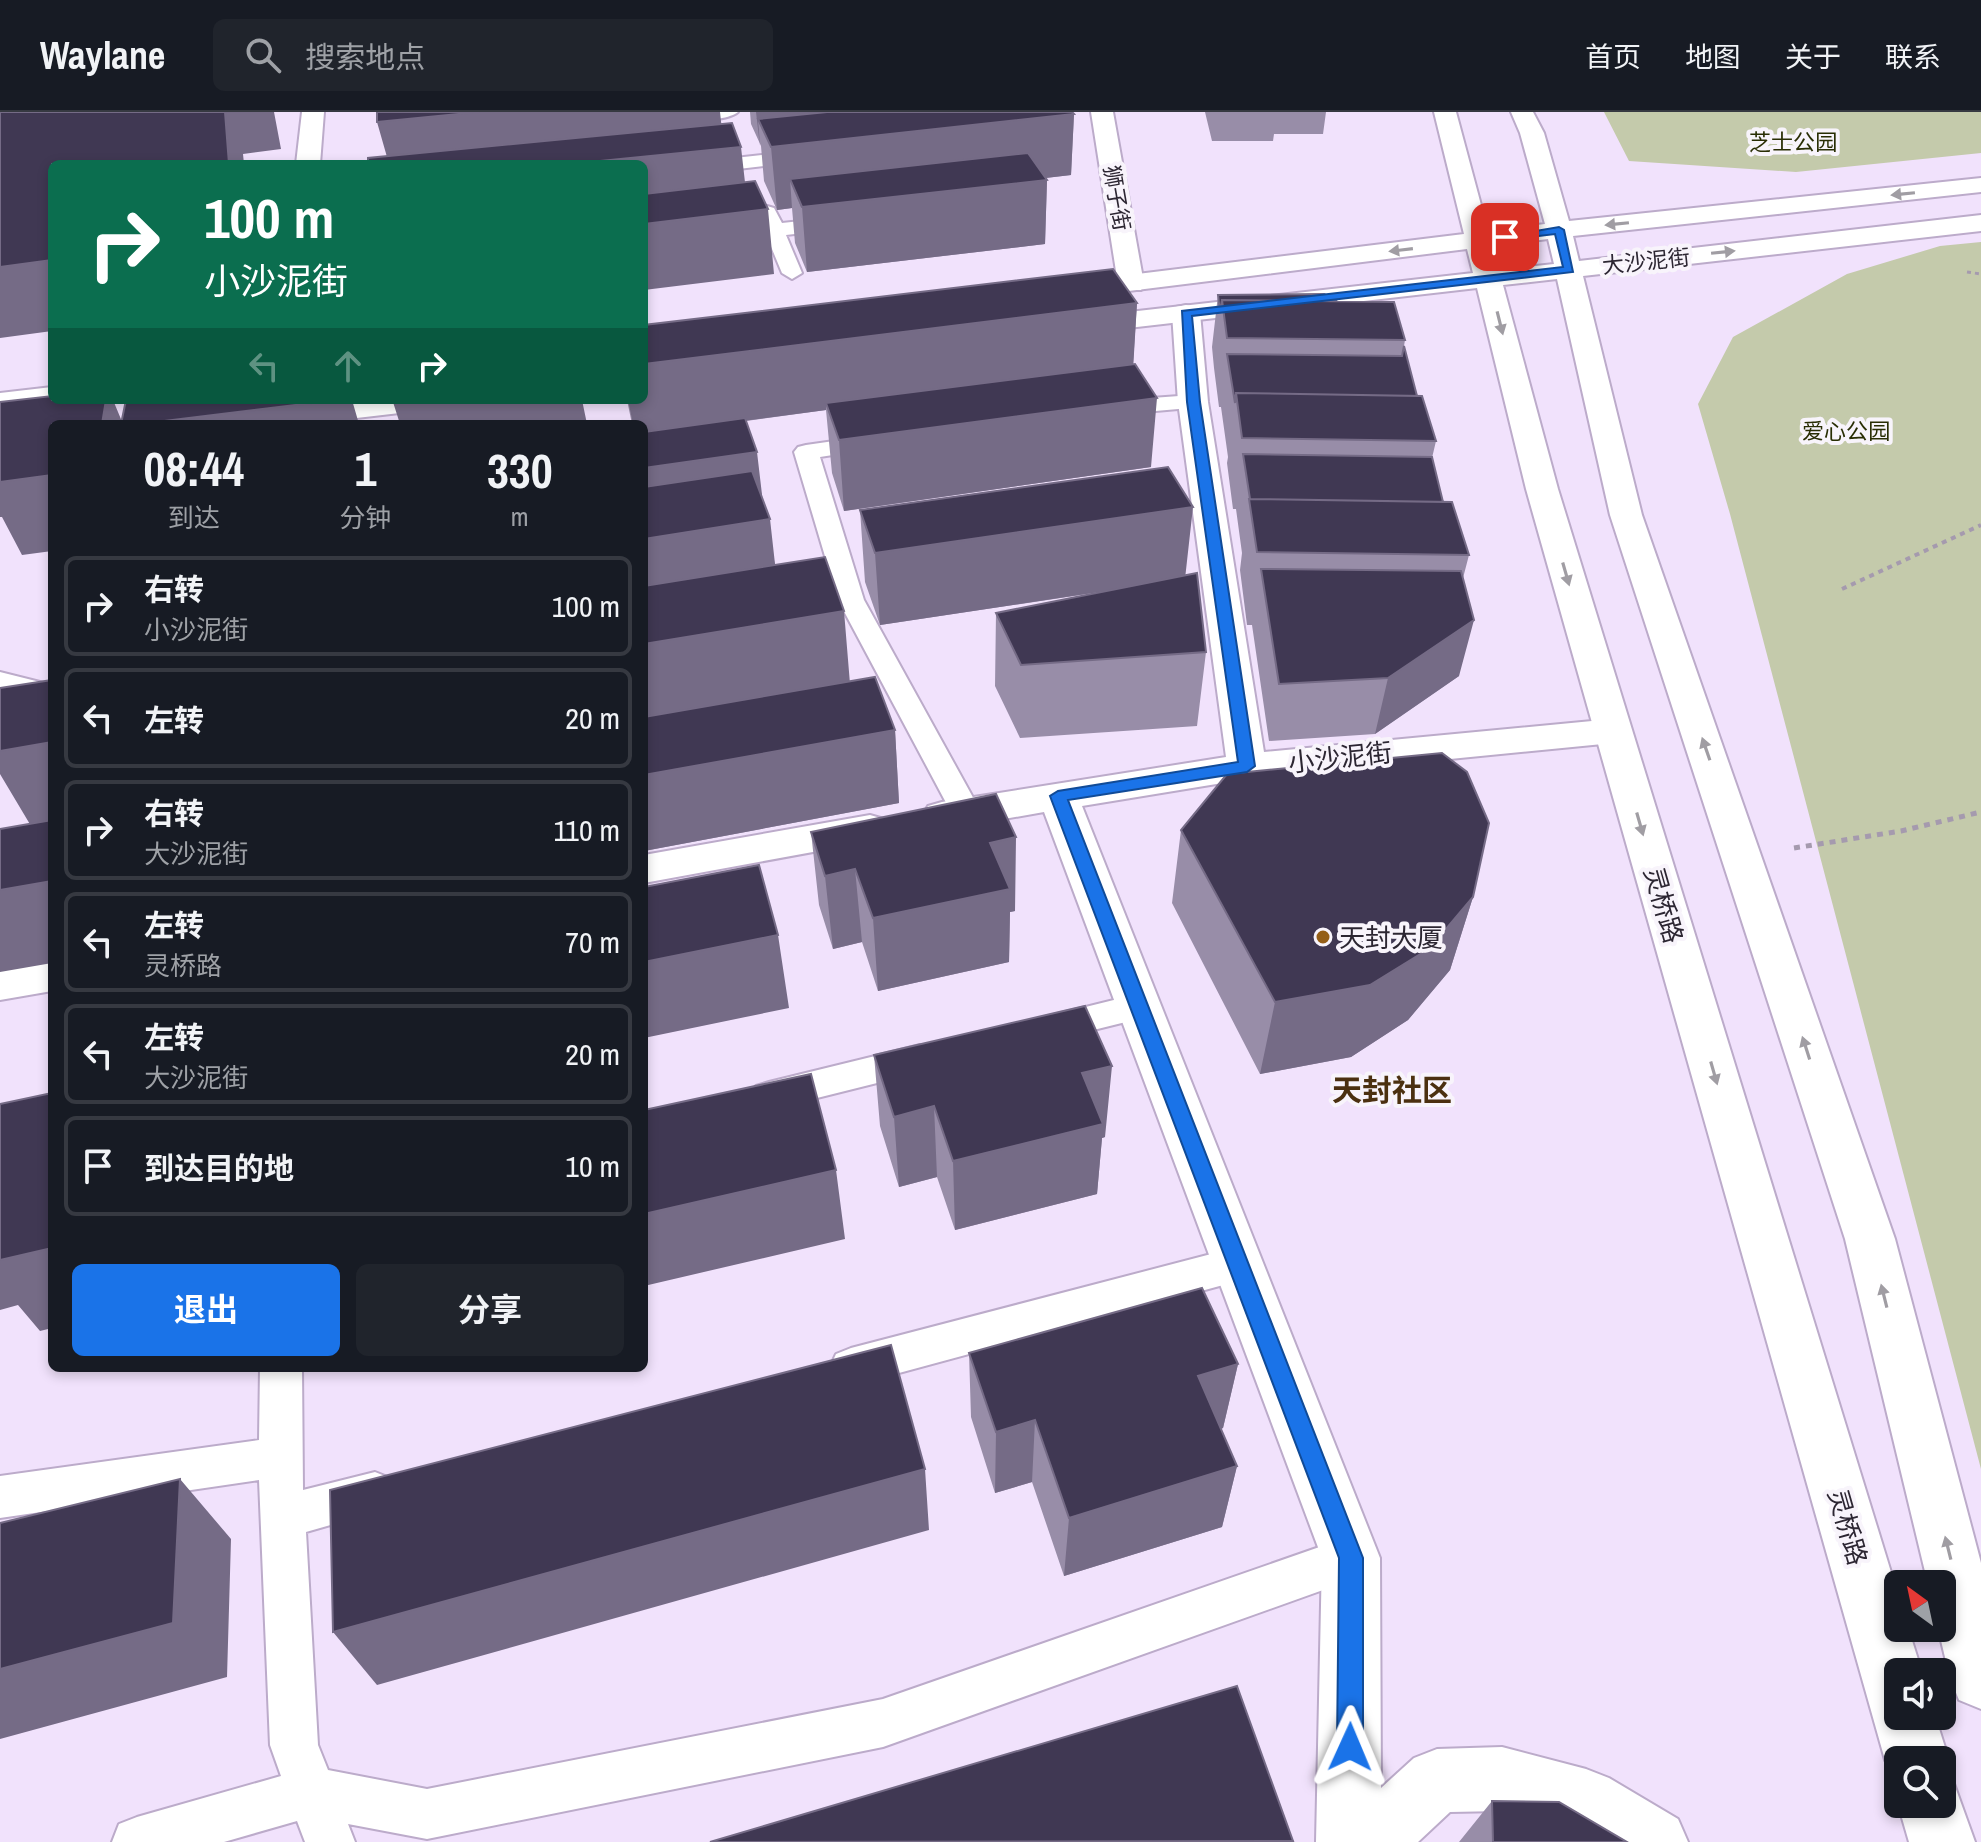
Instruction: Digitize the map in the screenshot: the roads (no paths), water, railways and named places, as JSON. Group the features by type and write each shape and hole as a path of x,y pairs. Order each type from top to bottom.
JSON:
{"main road":[{"path":"308,160 313,112"},
{"name":"狮子街","path":"1102,112 1131,284"},
{"name":"灵桥路","path":"1445,112 1542,489 1887,1658"},
{"path":"1522,112 1532,133 1564,250 1626,515 1870,1239 1981,1678"},
{"name":"大沙泥街","path":"1037,293 1484,259 1564,250 1981,185"},
{"name":"大沙泥街","path":"1047,329 1186,313 1484,259 1564,250 1981,223"},
{"path":"1186,313 1193,402 1247,766"},
{"path":"0,402 48,396"},
{"path":"261,420 399,404"},
{"name":"小沙泥街","path":"648,868 1247,766 1613,731"},
{"path":"1058,796 1351,1558 1349,1842"},
{"path":"0,984 48,976"},
{"path":"1383,1842 1394,1820 1437,1781 1502,1779 1586,1801 1655,1842"},
{"path":"1934,1818 1942,1842"}],"lane":[{"path":"662,118 727,112 792,273"},
{"path":"648,174 822,154"},
{"path":"648,245 865,220"},
{"path":"1082,412 1193,402"},
{"path":"898,439 806,452 851,600 966,812"},
{"path":"822,605 851,600"},
{"path":"0,681 48,693"},
{"path":"878,712 909,706"},
{"path":"1015,1036 1138,1007"},
{"path":"737,1103 953,1051"},
{"path":"822,1375 1238,1264"},
{"path":"281,1372 280,1457 294,1745 330,1842"},
{"path":"0,1497 280,1457"},
{"path":"283,1517 406,1485"},
{"path":"137,1842 311,1792 427,1814 883,1723 1351,1558"}],"place":[{"name":"天封大厦","path":"1323,937"}],"district":[{"name":"天封社区","path":"1392,1090"}],"park label":[{"name":"芝士公园","path":"1793,142"},
{"name":"爱心公园","path":"1846,431"}]}
